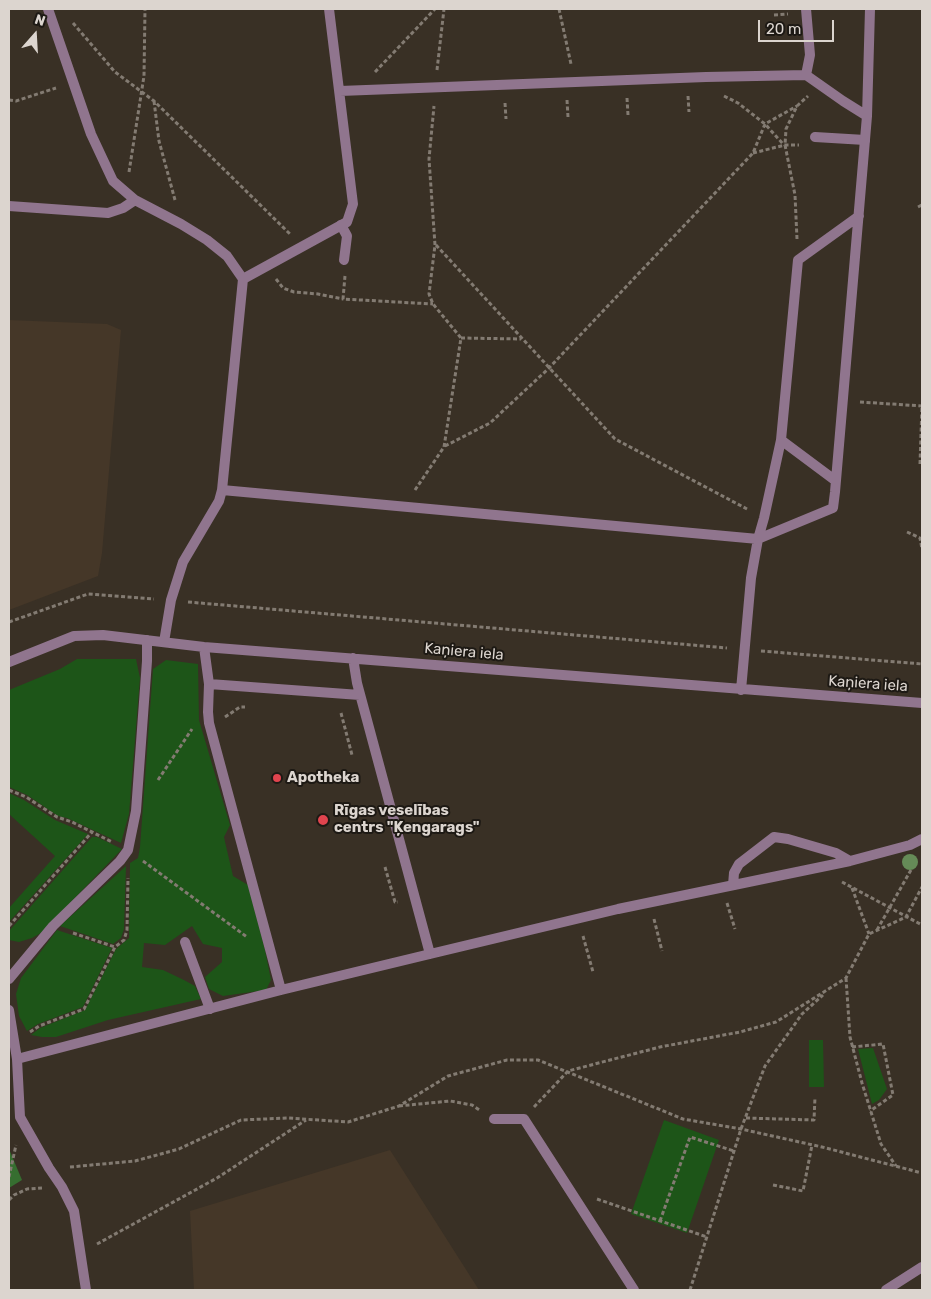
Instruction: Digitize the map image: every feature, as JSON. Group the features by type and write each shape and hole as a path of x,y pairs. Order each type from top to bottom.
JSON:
{"street":[{"path":"48,9 91,134 113,181 135,200 207,240 227,256 243,279 222,490 219,501 183,562 170,600 164,642"},
{"path":"243,279 347,222 353,204 329,9"},
{"path":"806,9 810,55 806,75"},
{"path":"222,490 758,538 833,508 867,116 870,9"},
{"path":"340,91 806,75 867,116"},
{"path":"815,137 865,140"},
{"path":"9,206 108,213 123,208 135,200"},
{"path":"741,690 751,578 758,538 781,440 798,260 859,216"},
{"path":"341,225 347,236 344,260"},
{"path":"781,440 836,481"},
{"name":"Kaņiera iela","path":"9,662 74,636 103,635 204,647 922,704"},
{"path":"9,979 53,926 128,850 136,811 147,640"},
{"path":"204,647 209,684 209,723 281,990"},
{"path":"353,658 360,695 430,954"},
{"path":"209,684 360,695"},
{"path":"733,884 734,873 739,864 774,837 788,838 836,853 850,861"},
{"path":"17,1059 281,990 578,918 850,861 922,840"},
{"path":"185,942 210,1009"},
{"path":"9,1010 17,1059 13,1086 20,1117 62,1187 74,1211 86,1290"},
{"path":"494,1119 524,1118 634,1290"},
{"path":"886,1290 922,1267"}],"path":[{"path":"126,193 144,76 145,9"},
{"path":"358,90 435,9"},
{"path":"404,507 444,446 461,338 433,304 430,294 435,245 429,159 444,9"},
{"path":"559,9 574,82"},
{"path":"67,16 115,72 154,101 302,245"},
{"path":"706,77 712,90 738,103 765,124 785,145"},
{"path":"9,100 16,101 73,83"},
{"path":"444,446 490,423 548,369 753,153 765,124 797,106 818,84"},
{"path":"154,101 159,141 181,224"},
{"path":"797,106 786,129 785,145 795,195 798,260"},
{"path":"753,153 785,145 800,145"},
{"path":"435,245 548,369 615,439 764,518"},
{"path":"342,299 344,260"},
{"path":"266,266 283,288 294,292 342,299 433,304"},
{"path":"461,338 521,339"},
{"path":"843,401 922,406 920,464"},
{"path":"907,532 920,538 922,549"},
{"path":"9,622 88,594 922,664"},
{"path":"209,723 225,717 240,707 249,707"},
{"path":"154,785 199,720 208,712"},
{"path":"352,755 340,713 366,714"},
{"path":"9,790 26,797 57,817 128,850 272,955"},
{"path":"9,926 92,832"},
{"path":"877,930 916,862 922,840"},
{"path":"14,1044 39,1026 84,1008 115,947 124,940 127,930 128,850"},
{"path":"818,867 852,888 922,925"},
{"path":"722,887 735,929"},
{"path":"524,1118 568,1071 660,1047 740,1032 776,1022 846,978 869,934 906,917 922,887"},
{"path":"852,888 869,934"},
{"path":"649,902 662,951"},
{"path":"578,918 593,972"},
{"path":"71,932 115,947"},
{"path":"846,978 852,1046 881,1144 896,1166"},
{"path":"690,1290 741,1129 765,1066 802,1014 828,989"},
{"path":"852,1046 883,1044 893,1095 870,1111"},
{"path":"399,1106 448,1076 507,1060 538,1060 683,1119 741,1129 812,1145 922,1173"},
{"path":"746,1118 814,1120 815,1097"},
{"path":"49,1168 135,1161 179,1148 241,1120 288,1118 348,1122 399,1106 450,1101 472,1105 494,1119"},
{"path":"80,1252 217,1178 307,1119"},
{"path":"9,1177 19,1132 24,1124"},
{"path":"660,1221 690,1136 734,1151"},
{"path":"773,1185 803,1191 812,1145"},
{"path":"9,1200 14,1195 27,1189 62,1187"},
{"path":"569,1189 707,1237"}],"shaded area":[{"path":"9,320 107,324 121,330 102,553 98,576 9,610"},
{"path":"390,1150 479,1290 194,1290 190,1211"}],"green space":[{"path":"77,659 136,659 140,678 129,814 121,843 67,818 58,816 27,795 9,787 9,690 60,669"},
{"path":"166,660 198,664 199,720 230,825 224,837 226,846 233,876 248,885 271,980 266,990 223,996 209,989 205,977 222,962 222,948 203,944 192,926 165,945 144,943 142,967 163,970 184,980 195,986 201,999 108,1020 56,1037 31,1035 40,1028 85,1010 116,949 129,938 130,863 138,858 140,847 153,669"},
{"path":"9,793 24,800 55,820 88,834 9,922 9,908 55,856 9,814"},
{"path":"92,837 97,837 122,849 41,933 19,942 9,940 9,931"},
{"path":"126,866 124,929 121,938 113,944 60,926"},
{"path":"57,930 112,948 83,1007 38,1024 27,1031 19,1016 16,994 21,978"},
{"path":"809,1040 823,1040 824,1087 809,1087"},
{"path":"873,1048 887,1089 879,1100 872,1104 858,1049"},
{"path":"664,1120 719,1140 687,1233 631,1214"},
{"path":"9,1149 22,1180 9,1188"}],"place":[{"name":"Apotheka","path":"277,778"},
{"name":"Rīgas veselības centrs \"Ķengarags\"","path":"323,820"}]}
